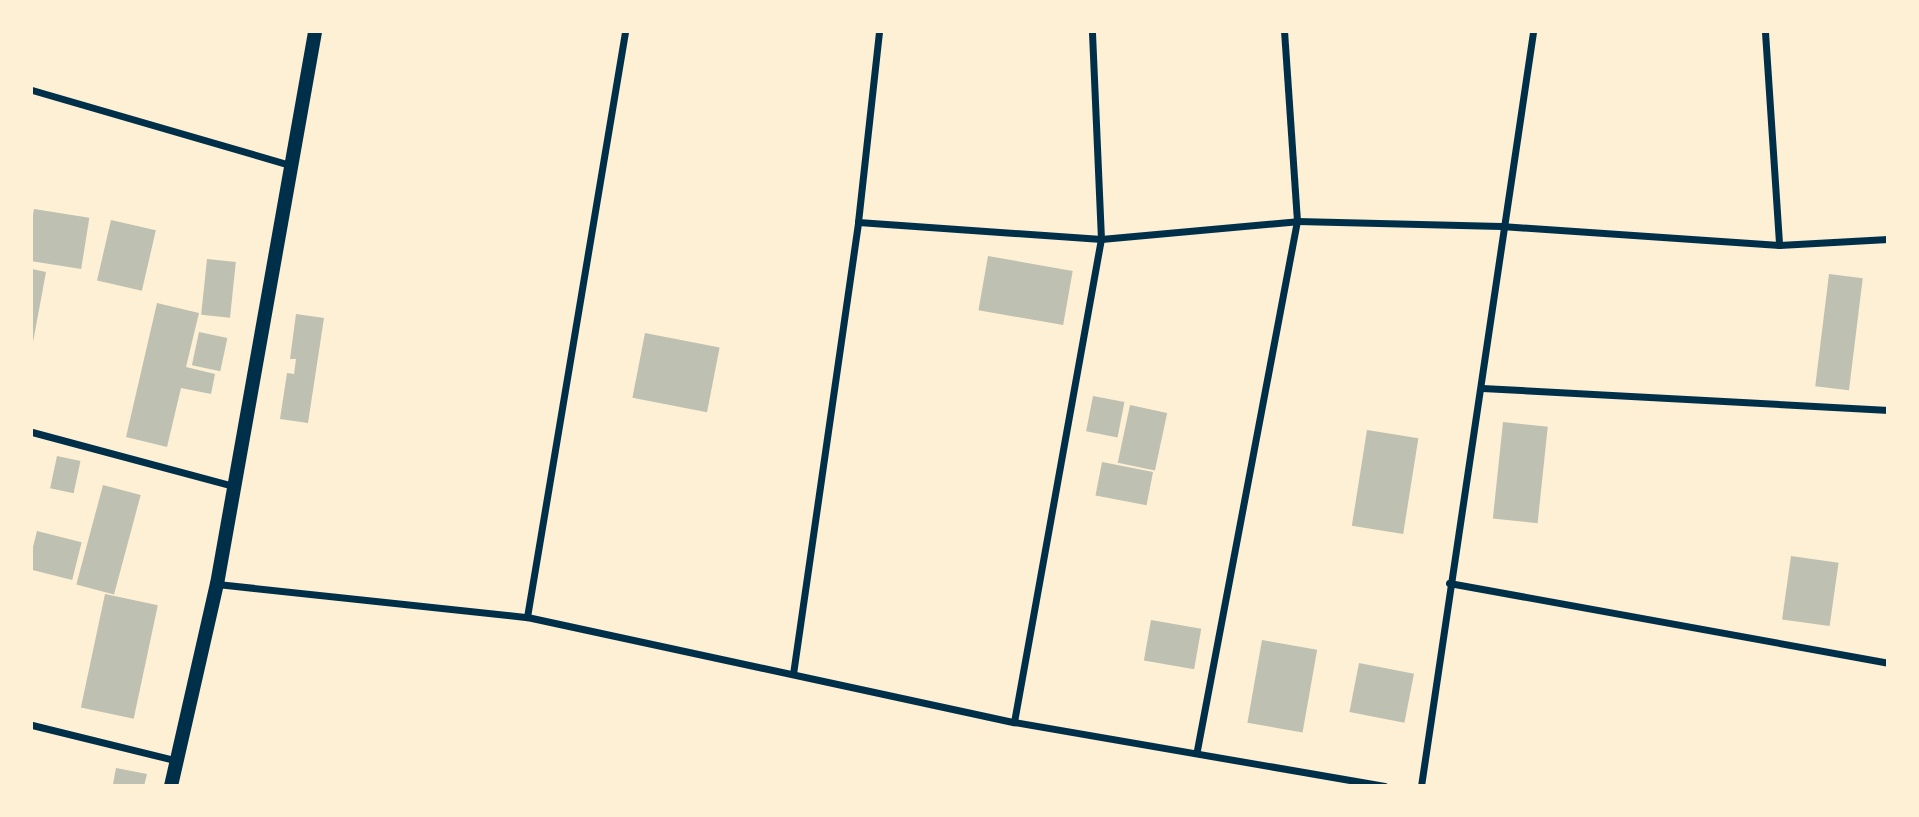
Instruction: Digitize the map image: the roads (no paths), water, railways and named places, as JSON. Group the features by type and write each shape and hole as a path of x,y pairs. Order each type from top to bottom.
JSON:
{"main road":[{"path":"171,786 216,584 315,32"}],"street":[{"path":"527,617 625,32"},
{"path":"793,674 858,222 879,32"},
{"path":"1014,722 1101,239 1092,32"},
{"path":"1197,750 1297,221 1284,32"},
{"path":"1421,786 1449,583 1482,388 1501,226 1534,32"},
{"path":"1765,32 1779,245"},
{"path":"32,89 290,165"},
{"path":"858,222 1101,239 1297,221 1501,226 1779,245 1888,239"},
{"path":"1482,388 1888,410"},
{"path":"32,432 234,486"},
{"path":"1449,583 1888,663"},
{"path":"216,584 527,617 1014,722 1197,750 1385,786"},
{"path":"32,726 175,760"}]}
